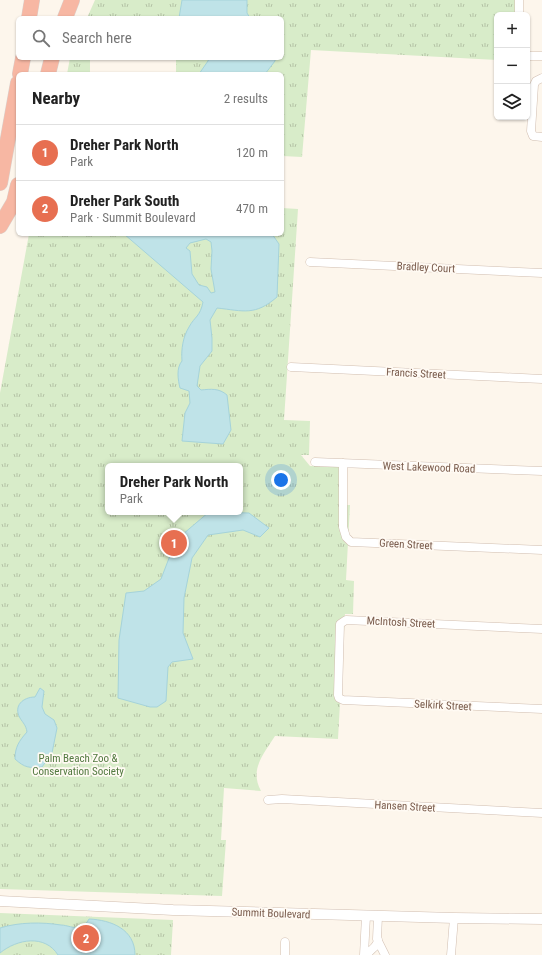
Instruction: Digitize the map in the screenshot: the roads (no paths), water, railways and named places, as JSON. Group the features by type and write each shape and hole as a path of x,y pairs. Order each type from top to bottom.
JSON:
{"highway":[{"path":"29,16 32,0"},
{"path":"66,16 72,0"},
{"path":"20,72 23,60"},
{"path":"48,72 52,60"},
{"path":"0,183 16,94"},
{"path":"0,226 14,202 16,194"}],"street":[{"path":"519,0 519,12"},
{"path":"530,56 542,56"},
{"path":"540,137 533,136 531,131 534,85 536,81 541,78"},
{"name":"Bradley Court","path":"310,262 542,272"},
{"name":"Francis Street","path":"291,367 542,379"},
{"name":"West Lakewood Road","path":"315,462 542,471"},
{"name":"Green Street","path":"343,463 343,527 346,537 351,542 542,550"},
{"name":"McIntosh Street","path":"343,700 339,698 338,695 340,624 346,620 542,629"},
{"name":"Selkirk Street","path":"343,700 542,709"},
{"name":"Hansen Street","path":"268,800 282,799 542,813"},
{"name":"Summit Boulevard","path":"0,901 173,910 366,916 542,919"},
{"path":"366,916 366,954"},
{"path":"378,916 376,928 378,940 385,955"},
{"path":"451,955 454,918"},
{"path":"366,954 375,947 378,940"},
{"path":"285,942 285,955"},
{"path":"366,954 374,951 380,955"}],"water":[{"path":"182,0 247,0 247,13 249,16 179,16"},
{"path":"275,60 267,72 200,72 208,61"},
{"path":"126,236 273,236 279,244 277,297 255,310 242,311 217,308 210,320 212,351 200,366 197,386 201,390 218,390 227,395 231,430 223,444 182,441 185,413 190,403 189,391 180,388 178,371 182,361 182,348 185,335 202,307 203,302","holes":["206,239 211,242 211,269 215,292 211,293 207,287 199,285 192,274 190,251 186,248 190,243"]},
{"path":"243,513 249,513 269,528 260,537 243,530 208,535 192,558 184,598 183,633 193,659 172,662 168,667 166,701 157,707 150,707 118,698 119,640 126,593 144,591 161,579 176,540 205,515 243,515"},
{"path":"40,688 44,691 42,707 45,714 54,720 57,728 52,753 42,767 30,767 25,766 15,759 18,744 27,732 18,714 18,710 20,703 23,700 35,697"},
{"path":"89,919 105,921 126,932 134,946 135,955 58,955 52,948 38,941 14,944 0,953 0,928 38,923 81,927"}],"place":[{"name":"Dreher Park North","path":"174,543"},
{"name":"Dreher Park South","path":"86,938"}],"park label":[{"name":"Palm Beach Zoo & Conservation Society","path":"78,764"}]}
